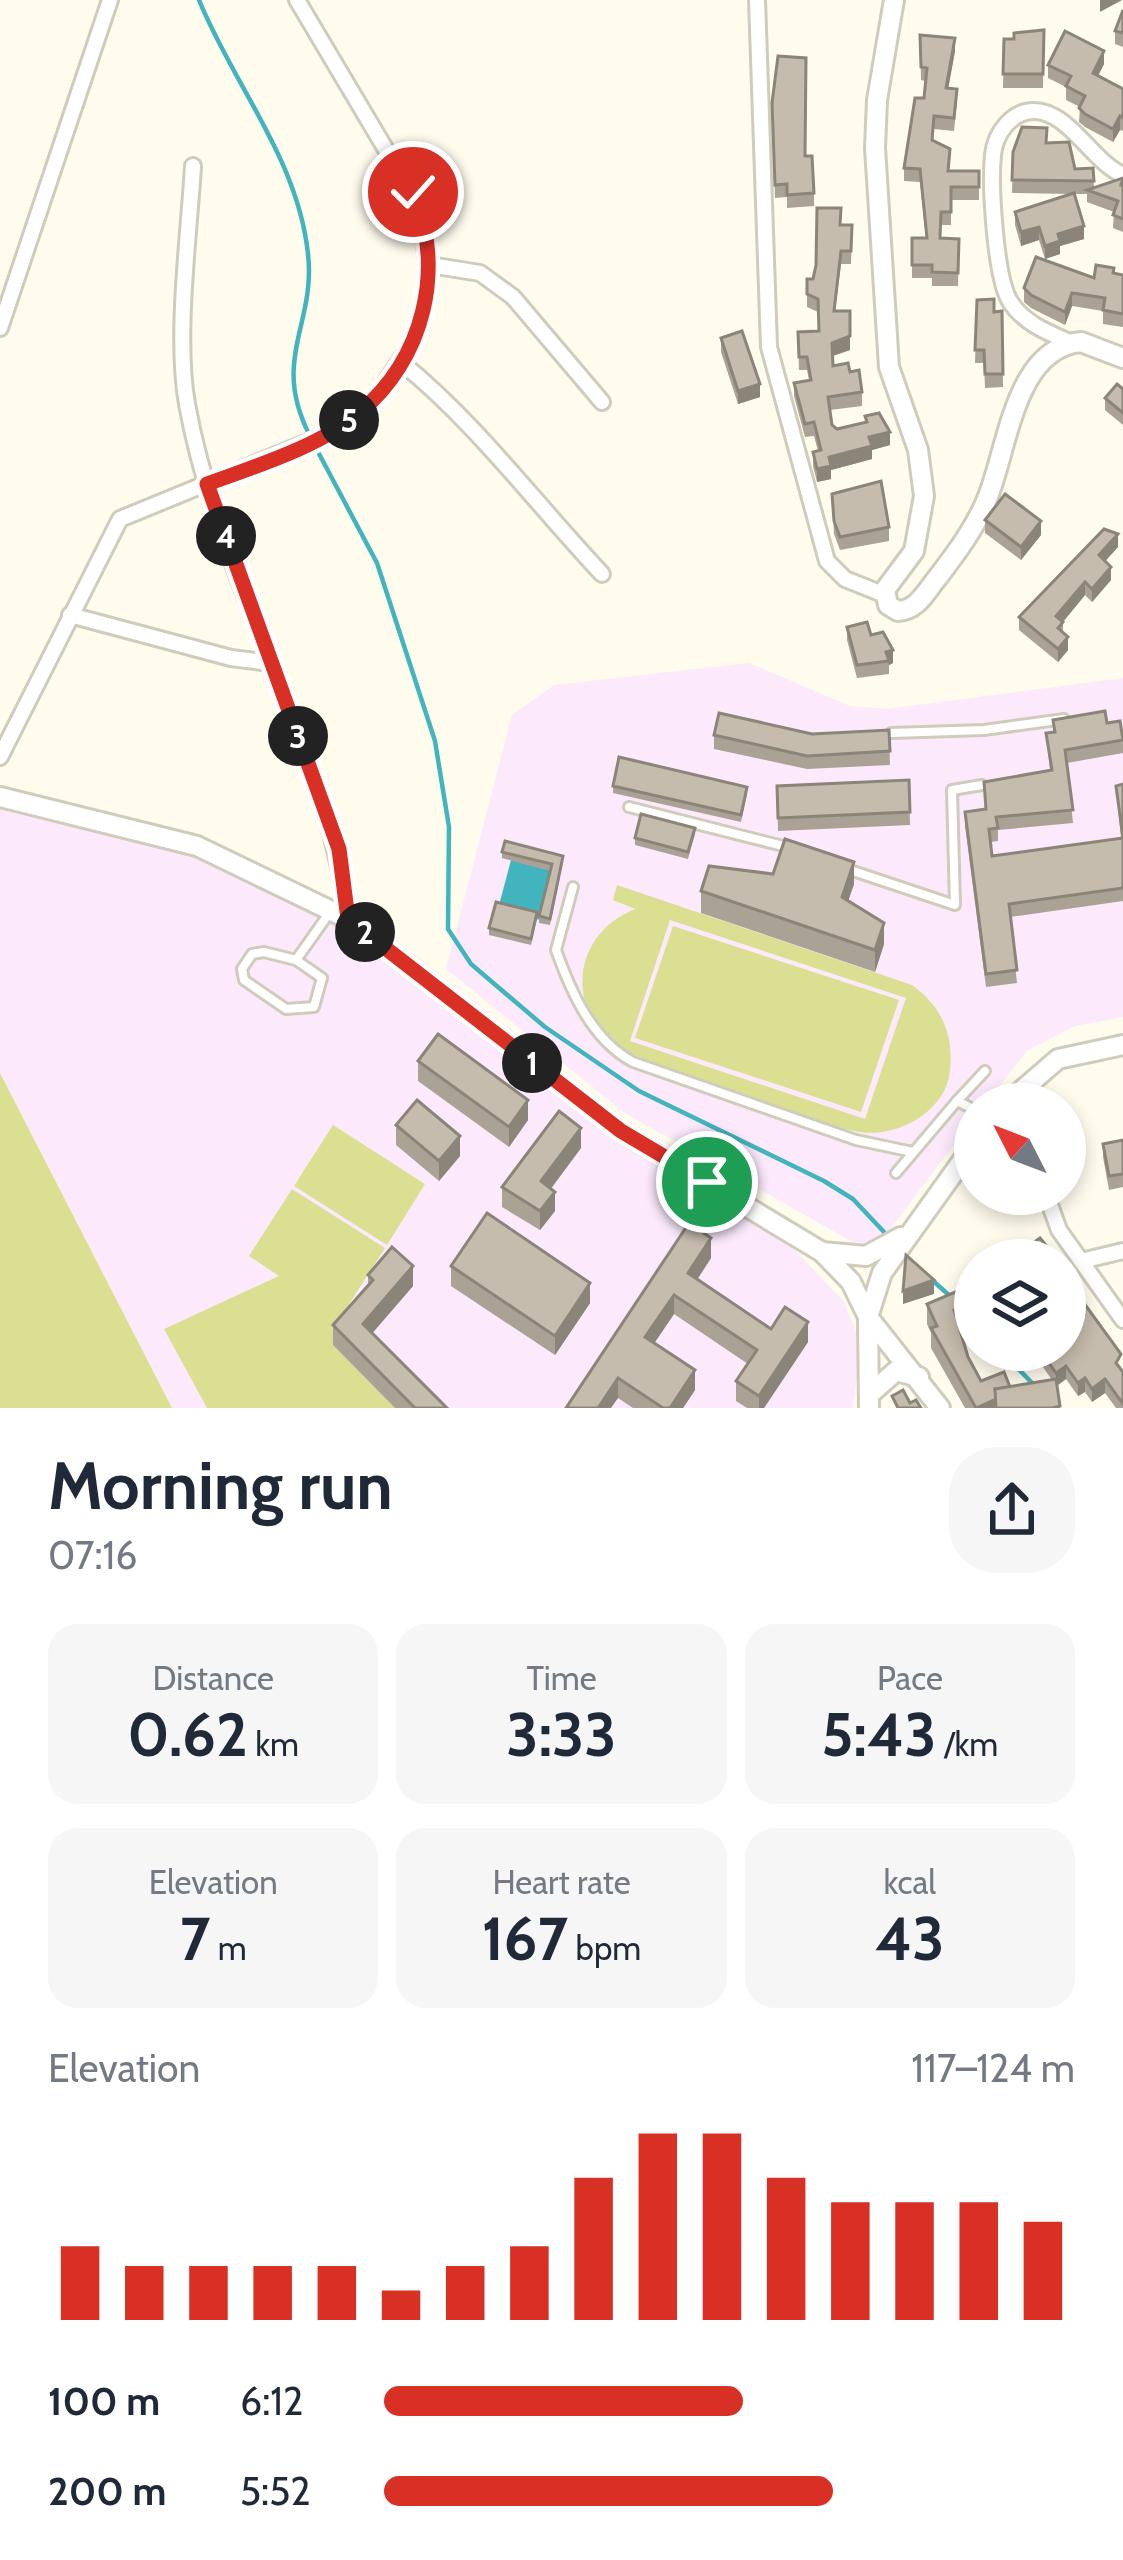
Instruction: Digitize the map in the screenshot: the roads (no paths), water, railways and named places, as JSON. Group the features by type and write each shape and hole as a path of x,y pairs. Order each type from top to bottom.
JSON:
{"street":[{"path":"0,328 110,0"},
{"path":"0,757 120,519 330,433 359,413 402,363 421,320 430,265 413,192 297,0"},
{"path":"757,0 769,347 827,561 845,579 885,596 893,609 914,608 965,542 987,499 1031,375 1044,357 1072,343"},
{"path":"885,596 914,551 924,496 918,450 889,367 875,148 877,100 894,0"},
{"path":"1123,175 1055,117 1033,111 1014,117 1000,130 992,154 1006,297 1028,321 1072,343 1099,345 1123,358"},
{"path":"193,166 186,400 207,484 339,849 339,915"},
{"path":"430,265 480,273 513,297 602,401"},
{"path":"402,363 454,405 516,483 602,574"},
{"path":"70,615 231,658 271,662"},
{"path":"0,797 197,846 339,915 621,1131 822,1252 851,1282 868,1317 940,1408"},
{"path":"1027,1081 1071,1054 1123,1045"},
{"path":"870,1400 868,1317 882,1274 954,1171"},
{"path":"822,1252 866,1256 912,1227"},
{"path":"1086,1260 1123,1251"},
{"path":"1086,1268 1123,1320"},
{"path":"870,1400 896,1371 919,1377"}],"lane":[{"path":"892,733 984,730 1078,717"},
{"path":"830,862 955,905 952,790 982,785"},
{"path":"629,807 810,855"},
{"path":"573,886 556,950 591,1024 612,1049 633,1062 856,1140 913,1152"},
{"path":"296,960 339,915"},
{"path":"252,954 296,960 322,978 314,1007 286,1009 244,980 242,969 252,954"},
{"path":"974,1083 985,1071"},
{"path":"896,1172 954,1104"}],"water":[{"path":"511,860 552,871 540,920 498,909"}],"waterway":[{"path":"199,0 278,155 302,219 309,279 294,384 309,434"},
{"path":"317,450 377,563 435,741 449,827 448,929 471,964 545,1027 639,1091 824,1181 853,1199 884,1232"},
{"path":"932,1280 950,1296"},
{"path":"1020,1371 1034,1385"}]}
